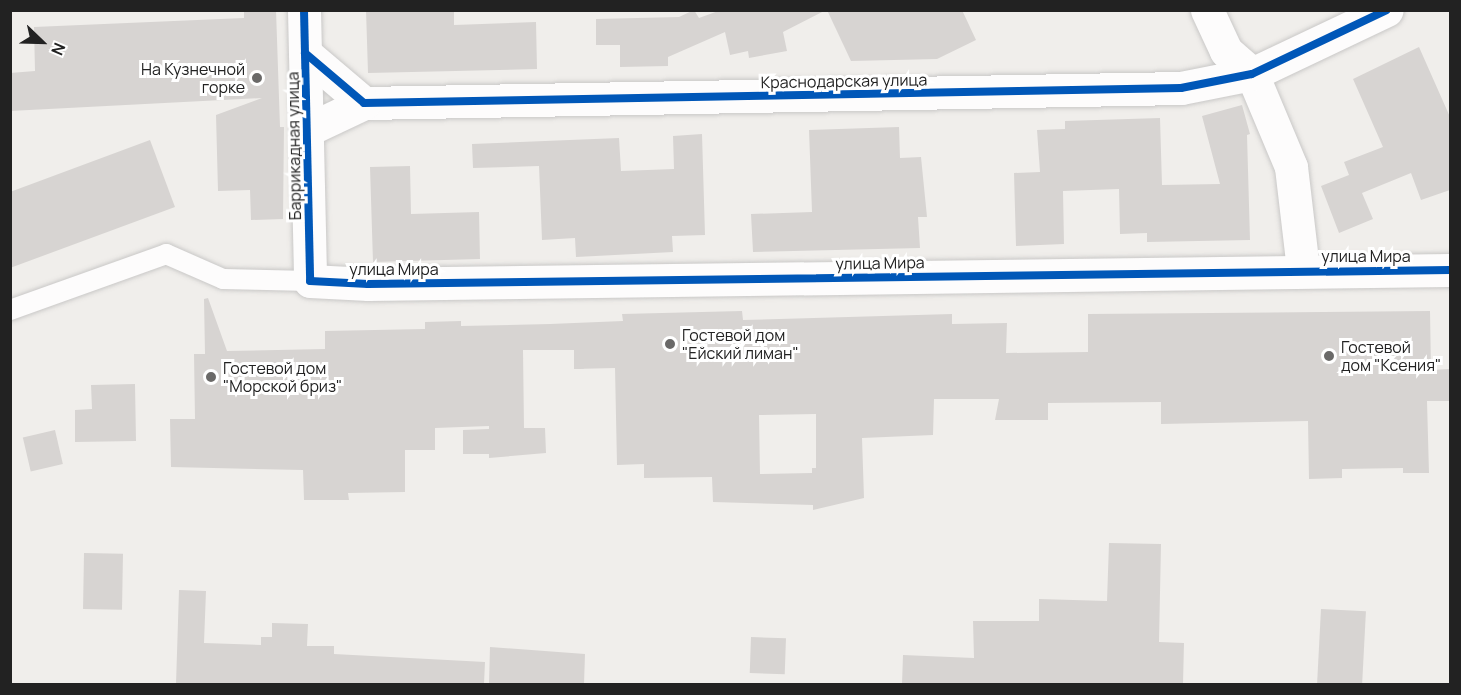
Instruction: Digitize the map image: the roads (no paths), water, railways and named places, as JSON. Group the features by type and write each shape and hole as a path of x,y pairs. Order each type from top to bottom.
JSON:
{"street":[{"name":"Баррикадная улица","path":"304,10 310,281"},
{"path":"1207,10 1226,51 1252,74 1291,167 1303,269"},
{"name":"Краснодарская улица","path":"307,130 364,103 1181,88 1252,74 1387,10"},
{"path":"305,52 364,103"},
{"name":"улица Мира","path":"310,281 368,284 1303,269 1450,270"}],"lane":[{"path":"10,310 166,254 223,279 310,281"}],"place":[{"name":"На Кузнечной горке","path":"257,78"},
{"name":"Гостевой дом \"Ейский лиман\"","path":"670,344"},
{"name":"Гостевой дом \"Ксения\"","path":"1329,356"},
{"name":"Гостевой дом \"Морской бриз\"","path":"211,377"}]}
